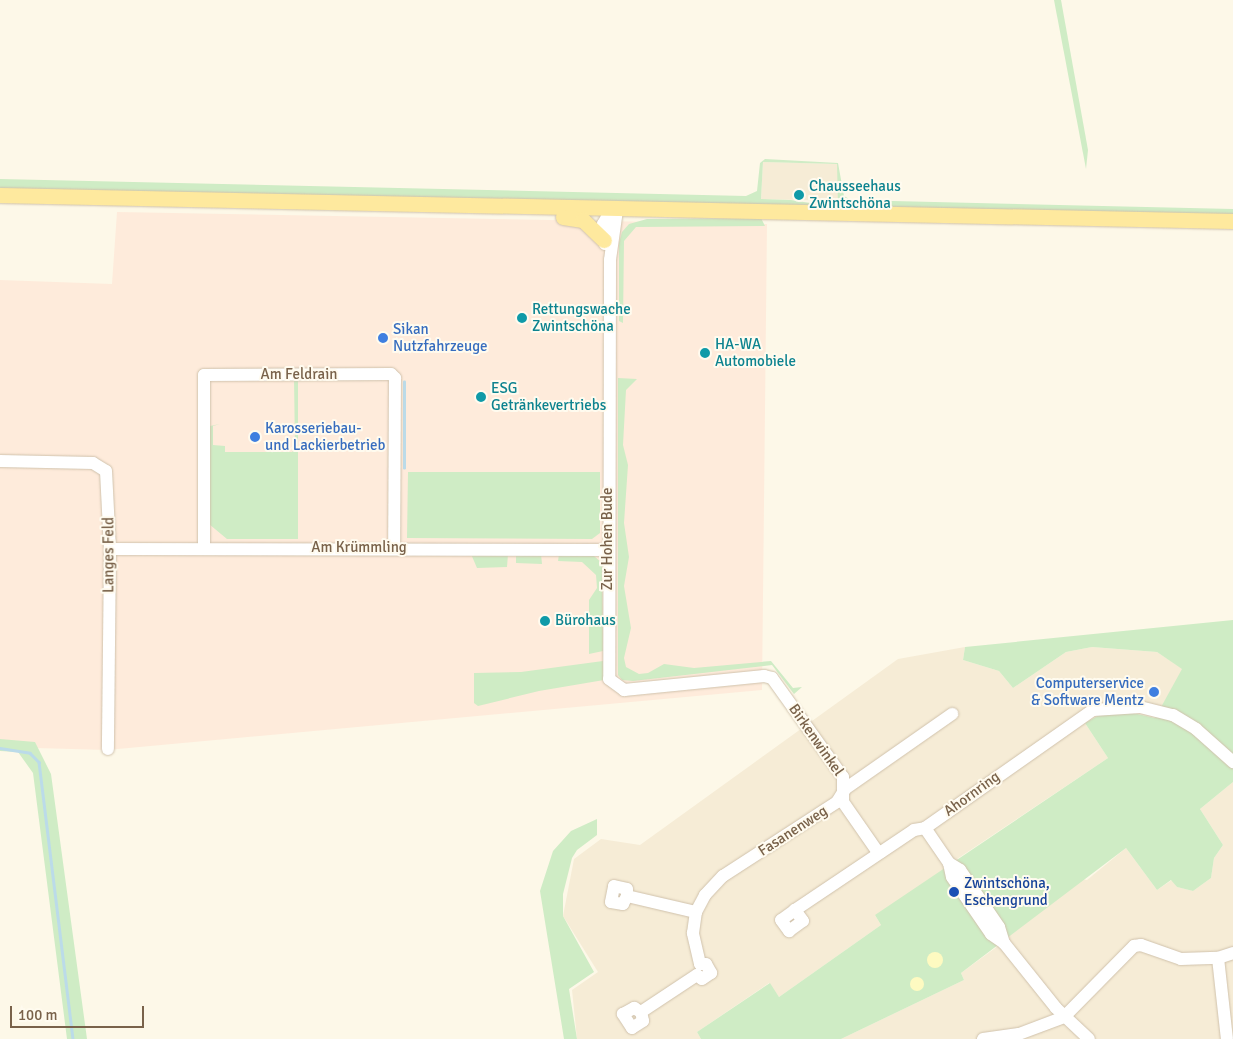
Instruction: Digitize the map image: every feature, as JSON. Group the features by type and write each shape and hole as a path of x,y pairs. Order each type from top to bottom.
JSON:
{"main road":[{"path":"0,195 614,210 1233,221"},
{"path":"500,206 526,214 583,220 604,240"}],"street":[{"name":"Zur Hohen Bude","path":"610,260 604,240 603,224 614,210"},
{"name":"Zur Hohen Bude","path":"614,210 610,260 607,670 609,679 624,690 636,690 764,676 772,678"},
{"name":"Am Feldrain","path":"204,548 204,375 391,374 395,378 394,548"},
{"name":"Langes Feld","path":"0,461 101,465 108,478 110,548 108,749"},
{"name":"Am Krümmling","path":"110,548 608,550"},
{"name":"Birkenwinkel","path":"772,678 843,777 843,802 877,851 881,852"},
{"name":"Ahornring","path":"795,910 914,830 925,828 1082,715 1110,706 1140,707 1173,716 1196,729 1233,762"},
{"name":"Ahornring","path":"1156,711 1196,738 1233,772"},
{"name":"Fasanenweg","path":"698,970 693,933 696,912 705,895 723,876 837,802 843,792 952,714"},
{"path":"925,828 949,862 952,877 992,934 1004,943 1064,1016 1089,1039"},
{"path":"628,896 696,912"},
{"path":"984,1039 1019,1034 1064,1016 1134,946 1141,945 1181,960 1226,956"},
{"path":"1226,956 1233,1020"},
{"path":"1226,956 1227,1039"},
{"path":"641,1012 706,964 711,973"}],"shaded area":[{"path":"763,162 838,164 838,201 761,199"},
{"path":"117,212 767,224 762,690 107,750 0,747 0,280 112,284"},
{"path":"965,647 963,660 999,671 1013,688 1066,652 1092,647 1157,652 1183,669 1155,718 1120,710 1085,723 1108,758 957,859 1087,880 1126,848 1157,890 1172,880 1177,887 1193,891 1211,878 1214,858 1223,845 1200,809 1233,782 1233,1039 841,1039 964,980 961,973 998,946 875,915 881,925 779,997 769,983 697,1032 701,1039 577,1039 572,990 598,972 563,916 574,859 601,839 640,845 898,659"}],"green space":[{"path":"1054,0 1061,0 1088,150 1086,169"},
{"path":"765,159 838,163 844,196 851,200 1233,209 1233,216 838,206 837,164 763,162 761,199 791,200 810,203 810,206 0,189 0,179 746,196 757,191 760,163"},
{"path":"761,218 765,226 636,227 624,241 623,323 619,321 619,243 622,232 629,224 647,219"},
{"path":"294,378 298,378 298,539 227,539 209,524 210,426 220,424 213,426 213,445 225,446 225,452 292,452 295,449"},
{"path":"618,378 637,379 626,390 623,445 628,465 624,523 629,557 624,586 631,628 624,658 626,667 639,674 648,673 664,664 694,668 771,661 793,688 802,687 794,694 772,665 633,681 622,680 618,675"},
{"path":"408,472 600,472 600,533 592,539 407,538"},
{"path":"471,554 508,554 507,567 477,568"},
{"path":"516,554 541,554 542,564 516,563"},
{"path":"559,554 594,556 602,563 603,651 589,654 589,600 597,588 596,575 582,562 558,561"},
{"path":"1233,620 1233,782 1200,809 1223,845 1214,858 1211,878 1193,891 1177,887 1171,880 1157,890 1126,848 961,973 964,980 841,1039 701,1039 697,1032 770,983 779,997 881,925 875,915 1108,758 1085,723 1103,713 1120,710 1155,718 1182,669 1157,652 1092,647 1066,652 1013,688 999,671 963,660 965,647"},
{"path":"603,661 604,680 539,691 478,706 474,703 474,673 521,672"},
{"path":"0,739 35,742 51,774 87,1039 67,1039 33,773 18,752 0,751"},
{"path":"597,819 597,835 577,850 572,858 563,894 563,916 594,972 569,989 577,1039 564,1039 540,891 553,851 571,831"}],"sand":[{"path":"935,952 943,960 935,968 927,960"},
{"path":"914,977 920,977 924,984 920,991 914,991 910,987 910,981"}],"waterway":[{"path":"404,382 404,468"},
{"path":"0,748 30,753 39,762 73,1039"}],"place":[{"name":"Chausseehaus Zwintschöna","path":"799,195"},
{"name":"Rettungswache Zwintschöna","path":"522,318"},
{"name":"Sikan Nutzfahrzeuge","path":"383,338"},
{"name":"HA-WA Automobiele","path":"705,353"},
{"name":"ESG Getränkevertriebs","path":"481,397"},
{"name":"Karosseriebau- und Lackierbetrieb","path":"255,437"},
{"name":"Bürohaus","path":"545,621"},
{"name":"Computerservice & Software Mentz","path":"1154,692"},
{"name":"Zwintschöna, Eschengrund","path":"954,892"}]}
